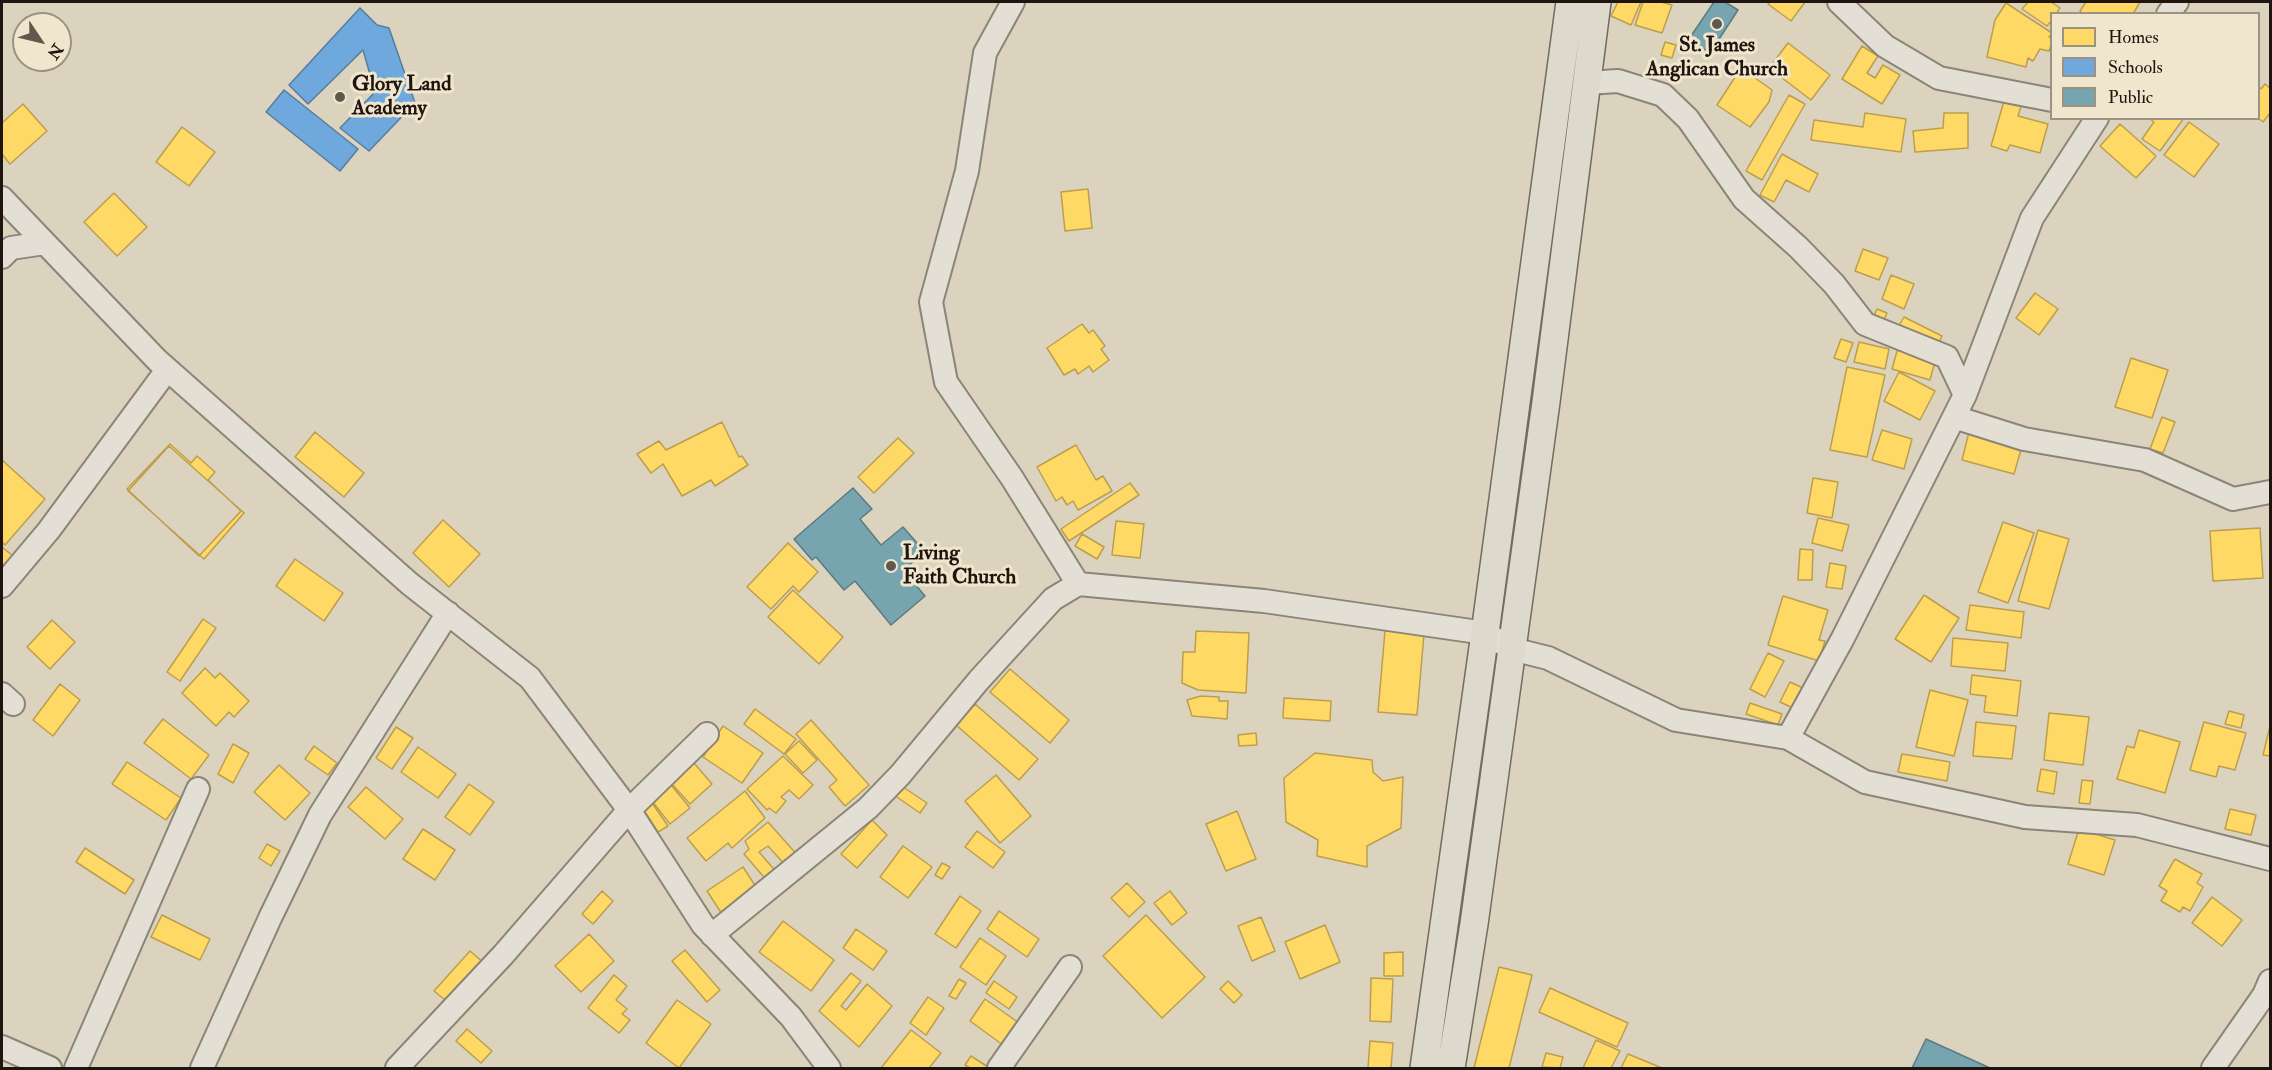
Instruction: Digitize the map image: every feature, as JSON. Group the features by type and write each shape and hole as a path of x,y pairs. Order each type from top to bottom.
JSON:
{"main road":[{"path":"1424,1068 1570,2"},
{"path":"1451,1068 1474,924 1512,649 1597,2"}],"street":[{"path":"1013,2 985,53 967,171 931,302 946,382 1012,478 1078,584"},
{"path":"1839,2 1885,46 1939,78 2050,100"},
{"path":"1587,83 1618,81 1663,95 1688,119 1744,199 1827,276 1865,324 1947,357 1965,395"},
{"path":"1788,738 1843,638 1965,395 2032,218 2096,120"},
{"path":"2,198 167,370 410,584 530,678 629,810 703,925 791,1017 829,1068"},
{"path":"2,257 11,248 45,243"},
{"path":"2,585 49,530 167,370"},
{"path":"1954,417 2024,440 2145,460 2233,499 2271,492"},
{"path":"712,934 868,808 900,775 979,680 1053,599 1078,584 1264,601 1485,633 1512,649 1548,658 1676,720 1788,738 1865,782 2025,817 2137,825 2271,859"},
{"path":"202,1068 320,815 448,613"},
{"path":"397,1068 503,955 629,810 707,734"},
{"path":"76,1068 198,789"},
{"path":"999,1068 1070,967"},
{"path":"2213,1068 2264,995 2271,981"},
{"path":"2,1047 50,1068"}],"building: Homes":[{"path":"1618,2 1641,2 1631,25 1611,16"},
{"path":"1643,2 1661,2 1672,5 1662,33 1635,25"},
{"path":"1770,2 1805,2 1791,21 1768,4"},
{"path":"2028,2 2051,2 2060,8 2057,12 2050,12 2050,22 2047,26 2022,9"},
{"path":"2086,2 2140,2 2134,12 2080,11"},
{"path":"2006,3 2050,32 2049,51 2040,49 2033,61 2028,58 2026,67 1987,57 1995,20"},
{"path":"1665,42 1676,45 1672,58 1661,55"},
{"path":"1788,43 1830,75 1811,100 1769,68"},
{"path":"1862,46 1878,56 1867,73 1875,78 1883,65 1900,75 1882,104 1842,79"},
{"path":"1741,68 1772,90 1769,102 1750,127 1717,105"},
{"path":"2265,84 2270,88 2270,113 2263,122 2260,120 2261,89"},
{"path":"1789,95 1805,104 1762,180 1746,171"},
{"path":"2004,101 2021,106 2018,116 2048,124 2040,153 2010,145 2007,151 1991,146"},
{"path":"23,104 47,131 10,164 2,154 2,123"},
{"path":"1865,113 1906,119 1901,152 1811,140 1814,120 1863,127"},
{"path":"1944,113 1968,113 1968,148 1915,152 1913,131 1943,128"},
{"path":"2152,120 2183,120 2160,151 2142,139 2154,122"},
{"path":"2189,122 2219,144 2194,177 2164,155"},
{"path":"2120,124 2156,156 2136,178 2100,146"},
{"path":"182,127 215,152 189,186 156,162"},
{"path":"1782,154 1818,174 1809,192 1786,180 1774,202 1760,195"},
{"path":"1088,189 1092,228 1065,231 1061,192"},
{"path":"114,193 147,227 117,256 84,222"},
{"path":"1863,249 1888,258 1879,280 1855,271"},
{"path":"1891,275 1914,284 1904,309 1882,299"},
{"path":"2035,293 2058,309 2039,335 2016,318"},
{"path":"1877,309 1887,313 1882,324 1872,320"},
{"path":"1904,317 1942,336 1935,351 1896,331"},
{"path":"1082,324 1089,333 1093,330 1105,346 1101,349 1109,360 1093,372 1089,366 1078,374 1075,369 1064,375 1047,348"},
{"path":"1841,339 1853,343 1846,362 1834,358"},
{"path":"1859,342 1889,349 1885,369 1854,362"},
{"path":"1899,344 1937,354 1930,380 1892,369"},
{"path":"2131,358 2168,370 2152,418 2115,407"},
{"path":"1847,367 1885,375 1867,457 1830,450"},
{"path":"1899,372 1935,391 1920,420 1884,401"},
{"path":"2162,417 2175,422 2163,453 2150,449"},
{"path":"722,422 739,457 742,456 748,465 715,486 711,480 682,496 663,464 651,473 637,454 659,441 666,450"},
{"path":"1882,430 1912,439 1904,469 1872,460"},
{"path":"315,432 364,473 344,497 295,457"},
{"path":"1969,432 2022,446 2014,474 1962,460"},
{"path":"898,438 914,453 874,493 858,477"},
{"path":"170,444 191,463 197,456 215,472 208,480 241,511 199,556 127,489"},
{"path":"1076,445 1096,480 1103,476 1112,491 1078,510 1073,501 1067,505 1062,497 1056,501 1037,467"},
{"path":"169,446 244,513 204,559 128,491"},
{"path":"2,460 45,499 5,545 2,542"},
{"path":"1813,478 1838,482 1832,518 1807,513"},
{"path":"1130,483 1139,495 1069,541 1061,529"},
{"path":"1818,518 1849,525 1842,551 1812,543"},
{"path":"443,520 480,554 449,587 413,553"},
{"path":"1116,521 1144,524 1140,558 1112,555"},
{"path":"2003,522 2034,533 2008,603 1978,592"},
{"path":"2260,528 2263,578 2213,581 2210,531"},
{"path":"2038,530 2069,539 2049,609 2018,601"},
{"path":"1082,534 1104,547 1097,559 1075,546"},
{"path":"788,543 818,572 799,592 793,586 771,609 747,587"},
{"path":"2,547 13,556 5,567 2,564"},
{"path":"1800,549 1813,550 1812,580 1798,580"},
{"path":"295,559 343,593 324,621 276,586"},
{"path":"1830,563 1846,566 1842,589 1826,587"},
{"path":"793,590 843,637 819,664 768,617"},
{"path":"1924,595 1959,618 1931,662 1895,639"},
{"path":"1783,596 1828,610 1819,640 1825,641 1819,661 1768,645"},
{"path":"1970,605 2024,612 2021,638 1966,630"},
{"path":"203,619 216,628 180,681 167,672"},
{"path":"52,620 75,642 50,669 27,647"},
{"path":"1196,631 1249,633 1246,693 1198,690 1182,683 1183,652 1195,652"},
{"path":"1385,631 1424,634 1417,715 1378,712"},
{"path":"1953,638 2008,643 2005,671 1951,666"},
{"path":"1768,653 1784,661 1765,697 1750,689"},
{"path":"205,668 215,678 220,673 249,701 234,717 229,712 216,726 182,693"},
{"path":"1010,669 1069,720 1050,743 990,692"},
{"path":"1972,675 2021,681 2017,716 1984,712 1986,696 1970,694"},
{"path":"1790,682 1805,689 1795,709 1780,702"},
{"path":"60,684 80,700 53,736 33,720"},
{"path":"1930,690 1968,700 1954,756 1916,747"},
{"path":"1201,696 1219,697 1219,701 1228,701 1227,719 1192,716 1187,700"},
{"path":"1284,698 1331,701 1330,721 1283,718"},
{"path":"1750,703 1782,714 1778,725 1746,714"},
{"path":"975,704 1038,759 1019,780 956,725"},
{"path":"755,709 796,739 784,754 744,724"},
{"path":"2229,711 2244,715 2241,728 2225,724"},
{"path":"2049,713 2089,717 2083,765 2044,760"},
{"path":"163,719 209,755 191,779 144,743"},
{"path":"811,720 869,785 845,806 829,787 837,780 796,734"},
{"path":"1976,722 2016,726 2012,759 1973,756"},
{"path":"2204,722 2246,733 2235,770 2219,766 2216,777 2190,770"},
{"path":"723,726 763,753 742,783 703,757"},
{"path":"2270,726 2270,756 2263,755"},
{"path":"396,727 413,738 392,769 376,758"},
{"path":"2139,730 2180,742 2165,793 2117,779 2127,746 2134,748"},
{"path":"1256,733 1257,745 1239,746 1238,735"},
{"path":"799,741 817,760 803,773 785,754"},
{"path":"233,744 249,753 233,783 218,774"},
{"path":"314,746 337,763 328,775 305,759"},
{"path":"418,747 456,774 438,798 401,772"},
{"path":"1315,753 1372,760 1373,772 1383,781 1403,777 1401,828 1367,846 1367,867 1317,856 1318,840 1286,822 1284,778"},
{"path":"1902,754 1950,762 1947,781 1898,772"},
{"path":"783,756 813,785 799,799 789,790 781,797 786,801 776,813 769,808 767,810 747,789"},
{"path":"127,762 181,798 166,820 112,784"},
{"path":"694,763 712,784 690,804 671,783"},
{"path":"279,765 310,793 285,820 254,792"},
{"path":"2041,769 2057,772 2054,794 2037,791"},
{"path":"996,775 1031,816 1000,843 965,801"},
{"path":"2082,780 2093,781 2090,804 2079,803"},
{"path":"469,784 494,802 470,835 445,817"},
{"path":"671,785 690,808 670,824 652,801"},
{"path":"900,785 927,803 920,813 894,795"},
{"path":"366,787 403,819 385,839 348,807"},
{"path":"745,791 765,818 732,848 728,843 706,861 687,838"},
{"path":"652,803 668,826 658,832 643,809"},
{"path":"2230,809 2256,815 2251,835 2225,829"},
{"path":"1237,811 1256,859 1226,871 1206,824"},
{"path":"872,820 887,835 857,868 841,854"},
{"path":"768,822 799,857 787,867 768,846 759,852 778,874 769,883 744,854 749,849 745,841"},
{"path":"423,829 455,850 435,880 403,859"},
{"path":"2079,829 2115,840 2104,875 2068,864"},
{"path":"977,831 1005,852 993,868 965,847"},
{"path":"267,844 280,851 271,866 259,858"},
{"path":"903,846 932,867 908,898 880,877"},
{"path":"85,848 134,880 125,894 76,862"},
{"path":"2175,859 2202,874 2197,883 2203,887 2190,911 2183,907 2180,912 2161,901 2167,891 2159,886"},
{"path":"942,863 950,867 942,879 935,875"},
{"path":"743,867 758,890 722,914 707,891"},
{"path":"1127,883 1145,902 1129,917 1111,898"},
{"path":"602,891 613,901 593,924 582,914"},
{"path":"1170,891 1187,913 1172,925 1154,903"},
{"path":"960,896 981,911 956,948 935,934"},
{"path":"2212,897 2242,920 2222,946 2192,923"},
{"path":"999,911 1039,939 1027,957 987,929"},
{"path":"162,915 210,939 200,960 151,937"},
{"path":"1146,915 1205,977 1162,1018 1103,956"},
{"path":"1261,917 1275,951 1252,961 1238,926"},
{"path":"783,921 834,960 811,991 759,952"},
{"path":"1325,925 1340,962 1300,979 1285,942"},
{"path":"856,929 887,951 873,970 843,948"},
{"path":"589,934 614,961 581,992 555,966"},
{"path":"980,938 1006,956 986,985 960,967"},
{"path":"685,950 720,990 707,1002 672,961"},
{"path":"470,951 485,964 450,1004 434,991"},
{"path":"1403,952 1403,976 1384,976 1384,953"},
{"path":"1499,967 1532,975 1509,1068 1474,1068"},
{"path":"851,973 861,981 841,1006 846,1010 867,984 892,1006 859,1047 819,1011"},
{"path":"614,975 627,986 616,1000 627,1009 622,1014 630,1020 619,1033 588,1008"},
{"path":"1371,978 1393,979 1391,1022 1370,1021"},
{"path":"959,979 966,983 956,999 949,996"},
{"path":"994,981 1017,997 1009,1009 986,993"},
{"path":"1228,981 1242,995 1234,1003 1220,989"},
{"path":"1550,988 1628,1023 1617,1047 1539,1012"},
{"path":"928,997 944,1008 926,1035 910,1023"},
{"path":"985,999 1019,1023 1003,1045 970,1021"},
{"path":"677,1000 711,1024 679,1068 646,1043"},
{"path":"467,1029 492,1051 481,1063 456,1041"},
{"path":"911,1030 941,1053 929,1068 881,1068"},
{"path":"1596,1040 1620,1051 1611,1068 1583,1068"},
{"path":"1370,1041 1393,1043 1391,1068 1368,1068"},
{"path":"1546,1053 1563,1057 1560,1068 1542,1067"},
{"path":"1628,1054 1662,1068 1621,1068"},
{"path":"971,1056 988,1067 970,1068 965,1065"}],"building: Schools":[{"path":"360,8 377,25 389,28 415,103 369,151 340,128 375,92 363,50 308,104 289,85"},
{"path":"284,90 358,149 340,171 266,112"}],"building: Public":[{"path":"1714,2 1725,2 1738,10 1710,53 1689,39"},
{"path":"853,488 872,509 860,519 881,545 903,527 925,552 903,570 925,596 891,625 855,581 844,590 816,557 812,560 794,539"},
{"path":"1926,1039 1990,1068 1912,1068"}],"place":[{"name":"St. James Anglican Church","path":"1717,24"},
{"name":"Glory Land Academy","path":"340,97"},
{"name":"Living Faith Church","path":"891,566"}]}
